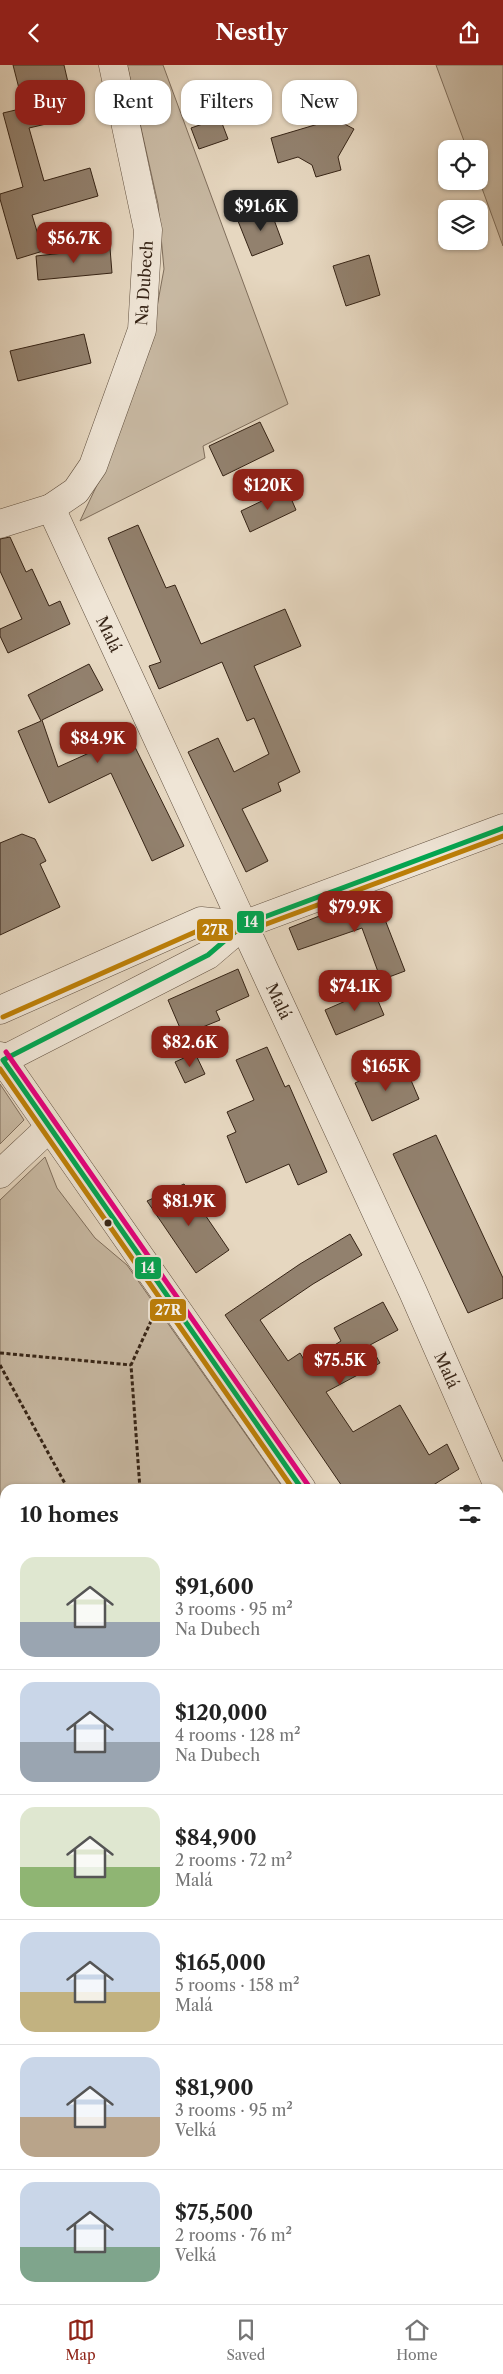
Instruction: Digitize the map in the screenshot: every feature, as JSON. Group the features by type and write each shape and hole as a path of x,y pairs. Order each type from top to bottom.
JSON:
{"street":[{"name":"Na Dubech","path":"0,524 51,508 76,491 93,466 142,330 148,230 113,65"},
{"name":"Malá","path":"51,508 414,1292 497,1484"},
{"path":"298,1484 1,1058 208,955 243,925 503,828"},
{"path":"0,1009 201,921 243,925"},
{"path":"0,1174 49,1128"}],"path":[{"path":"140,1484 131,1365 164,1293"},
{"path":"0,1353 131,1365"},
{"path":"0,1365 65,1484"}],"shaded area":[{"path":"127,65 163,65 169,80 130,80"},
{"path":"436,65 503,65 503,246 488,200 486,200 483,190 488,190 488,140 464,140"},
{"path":"171,87 181,114 181,125 185,125 288,404 203,446 205,458 80,521 104,470 154,323 164,269 158,204 140,125 171,125"},
{"path":"0,1084 24,1120 0,1144"},
{"path":"45,1157 57,1188 95,1238 127,1265 280,1484 0,1484 0,1200"}],"building":[{"path":"13,65 64,65 67,80 17,80"},
{"path":"15,110 15,125 42,125 29,128 44,181 90,168 98,196 32,215 43,251 17,259 0,194 23,187 3,113"},
{"path":"200,125 223,125 228,139 199,149 191,128"},
{"path":"315,125 346,125 354,129 338,157 341,170 316,177 312,165 298,157 278,163 271,138"},
{"path":"270,209 283,244 252,256 238,221"},
{"path":"110,248 112,273 38,280 36,256"},
{"path":"369,255 380,295 346,306 333,266"},
{"path":"84,334 91,363 18,381 10,351"},
{"path":"260,422 274,451 223,476 209,446"},
{"path":"287,489 296,510 250,532 241,511"},
{"path":"138,525 166,588 175,585 201,644 285,609 301,646 254,666 300,772 278,783 281,791 242,809 268,861 246,872 188,752 218,738 234,772 269,754 254,718 247,721 222,662 159,689 149,666 161,662 108,538"},
{"path":"10,537 26,572 32,569 49,606 60,601 70,624 8,653 0,636 0,629 22,619 0,571 0,539"},
{"path":"89,664 103,690 42,720 58,767 129,735 184,846 152,861 111,773 49,803 18,731 41,721 28,695"},
{"path":"22,834 35,839 46,861 40,864 60,907 0,935 0,843"},
{"path":"375,894 405,971 381,980 362,928 298,950 289,928"},
{"path":"238,969 249,996 216,1011 220,1020 183,1035 168,1000"},
{"path":"373,989 384,1015 336,1035 325,1010"},
{"path":"267,1047 285,1087 289,1085 327,1172 298,1185 289,1164 246,1183 227,1136 236,1132 227,1112 254,1100 236,1060"},
{"path":"195,1053 205,1074 185,1083 175,1062"},
{"path":"392,1066 396,1075 407,1071 419,1099 372,1121 355,1083"},
{"path":"436,1135 503,1278 503,1298 468,1313 393,1154"},
{"path":"184,1184 229,1250 196,1273 147,1201"},
{"path":"350,1234 362,1255 313,1284 260,1320 288,1361 300,1353 306,1363 341,1341 334,1328 383,1302 398,1330 370,1345 380,1363 326,1392 353,1432 400,1405 429,1455 447,1444 459,1469 435,1484 341,1484 225,1315 300,1264"}],"transit line":[{"name":"14","path":"299,1484 3,1060 208,955 243,925 503,828"},
{"name":"27R","path":"3,1017 202,929 245,932 503,836"},
{"path":"6,1052 307,1484"},
{"name":"27R","path":"0,1069 290,1484"}]}
